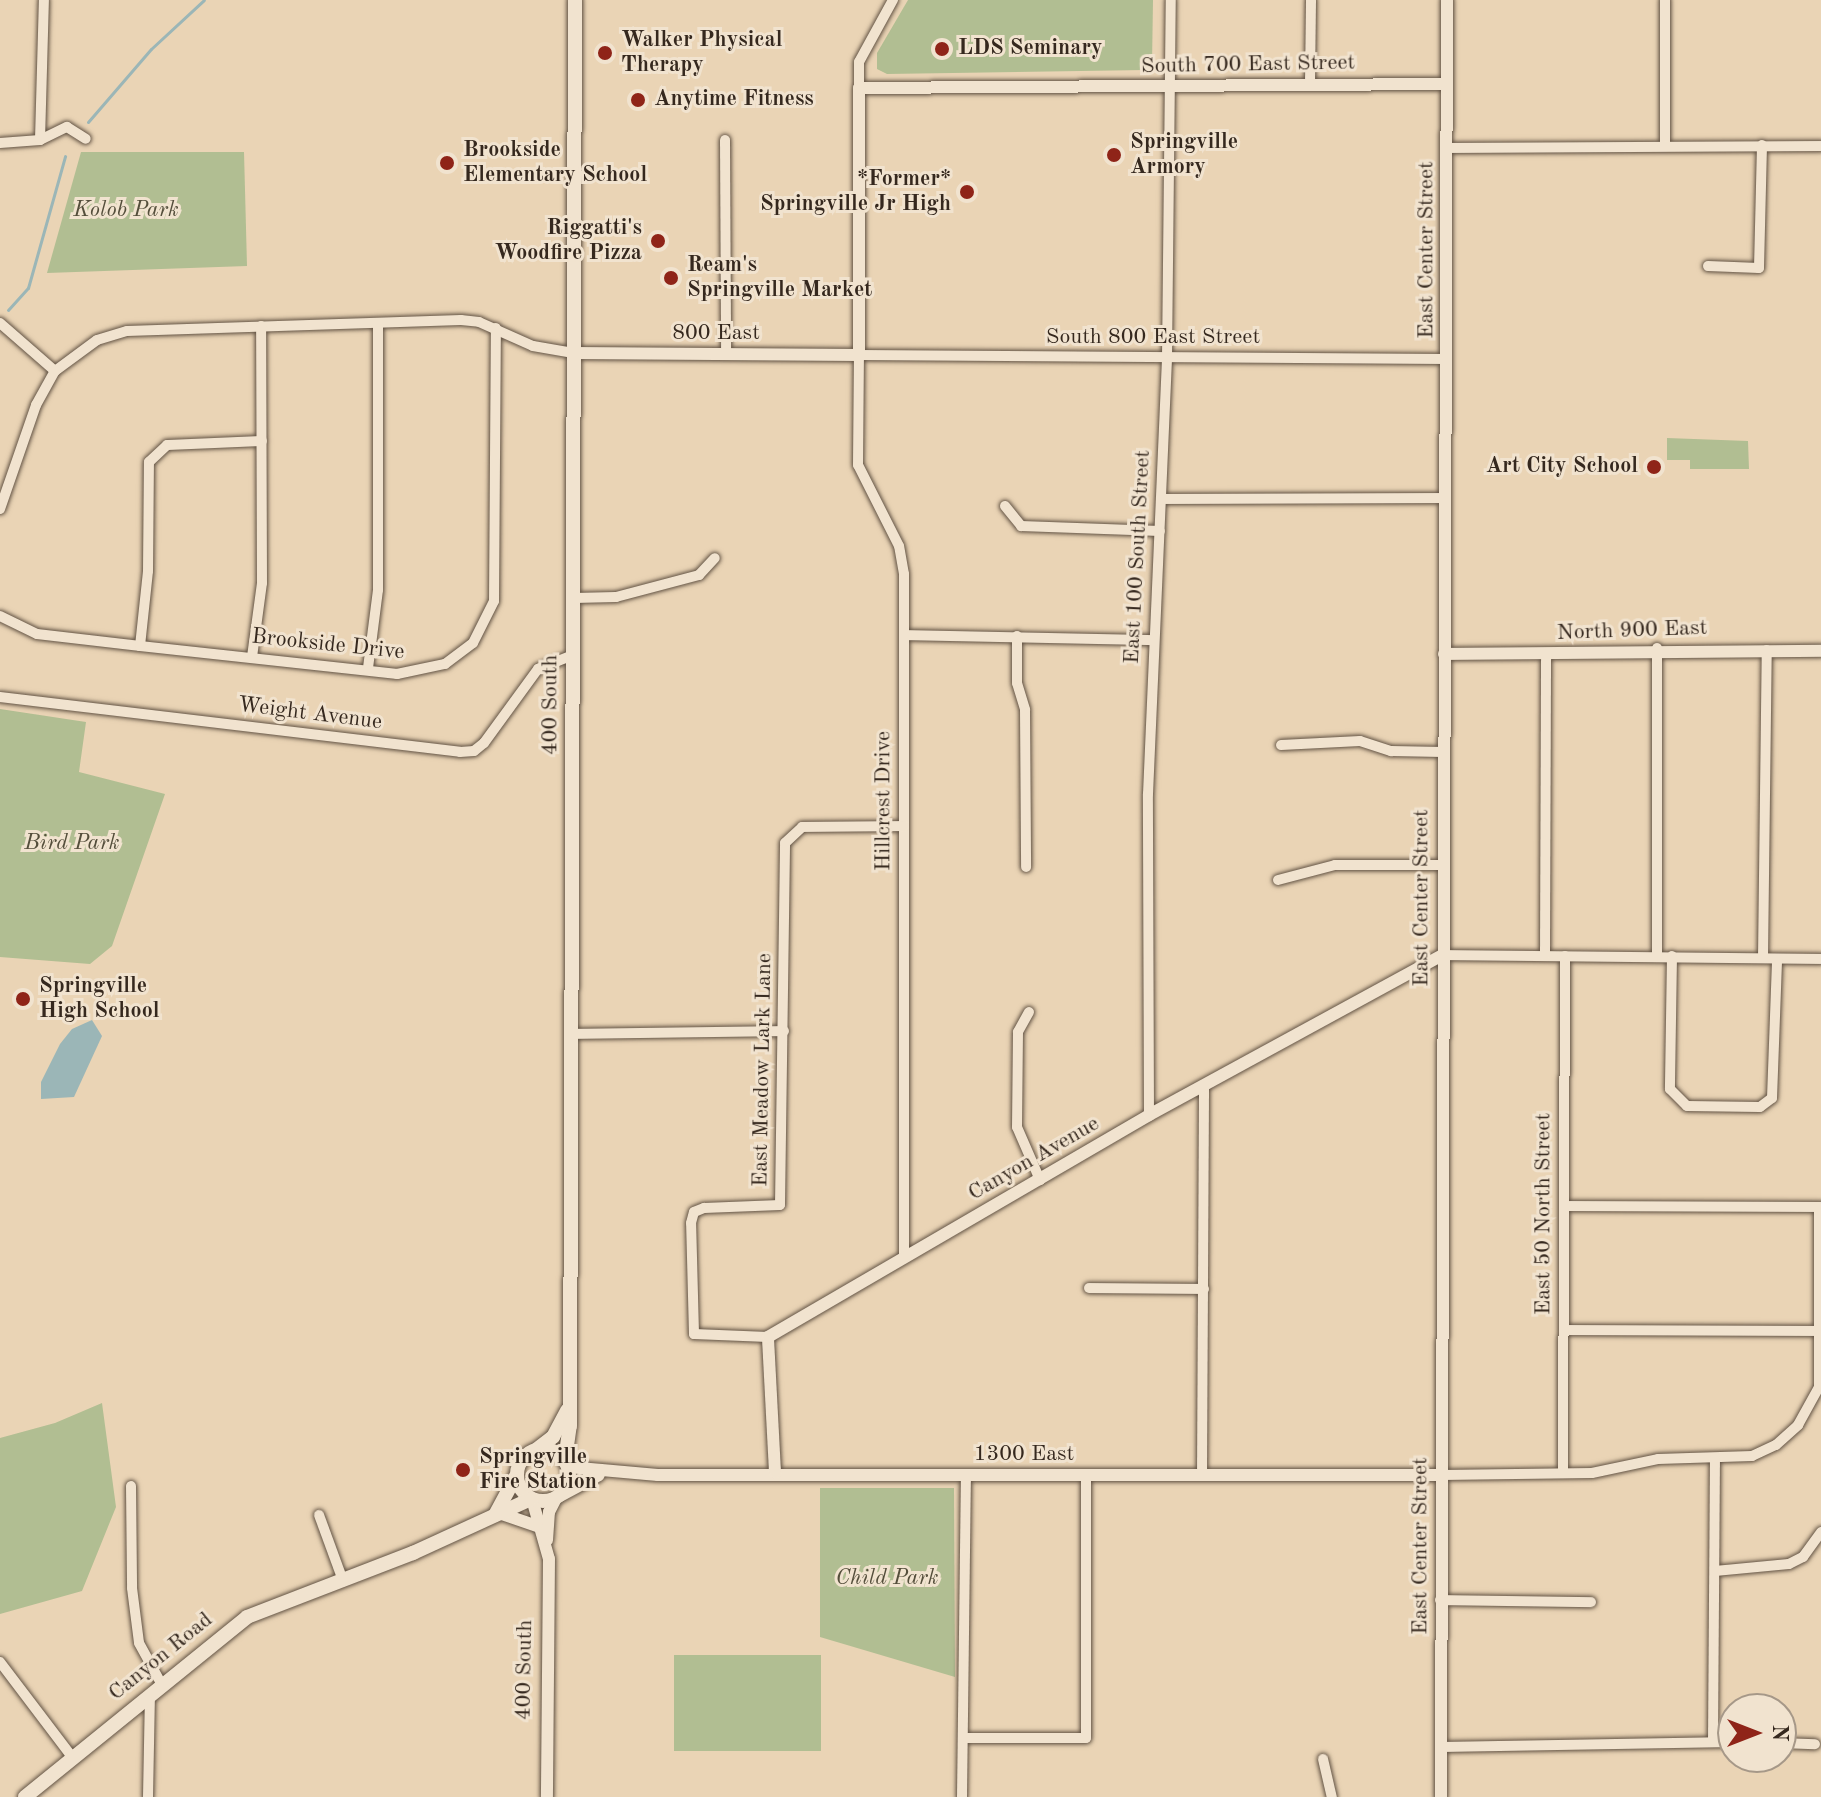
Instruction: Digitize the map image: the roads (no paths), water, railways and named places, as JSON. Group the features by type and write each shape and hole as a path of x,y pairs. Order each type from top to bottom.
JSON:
{"main road":[{"name":"400 South","path":"567,1464 575,0"},
{"path":"499,1515 520,1461 553,1437 568,1411"},
{"path":"516,1476 532,1499 558,1497 568,1483 567,1464 554,1451 537,1449"},
{"name":"Canyon Road","path":"25,1797 247,1617 532,1499"}],"street":[{"path":"40,140 44,0"},
{"path":"859,355 859,62 893,0"},
{"name":"East 100 South Street","path":"1149,1115 1148,794 1167,358 1171,0"},
{"path":"1310,83 1311,0"},
{"name":"East Center Street","path":"1441,1797 1447,0"},
{"path":"1665,0 1665,145"},
{"name":"South 700 East Street","path":"859,88 1447,84"},
{"path":"0,143 40,140 67,127 86,139"},
{"path":"725,140 726,355"},
{"path":"1708,266 1759,268 1762,145"},
{"path":"1448,148 1821,146"},
{"path":"0,509 36,405 55,371 97,340 127,331 461,320 496,328 533,346 573,353"},
{"path":"0,323 55,371"},
{"path":"368,668 378,590 378,323"},
{"path":"252,657 262,583 261,326"},
{"name":"Brookside Drive","path":"0,616 37,634 368,668 397,674 435,669 466,650 485,625 495,586 496,328"},
{"name":"800 East","path":"573,353 859,355"},
{"name":"South 800 East Street","path":"859,355 1447,359"},
{"name":"Hillcrest Drive","path":"859,355 858,465 899,546 906,635 904,1258"},
{"path":"140,646 148,571 149,462 167,445 262,441"},
{"path":"1162,499 1446,498"},
{"path":"1005,506 1021,526 1160,531"},
{"path":"574,598 616,597 699,575 715,558"},
{"path":"906,635 1154,640"},
{"path":"1017,636 1017,683 1025,710 1026,867"},
{"path":"1657,648 1657,955"},
{"name":"North 900 East","path":"1444,654 1546,654 1657,648 1821,651"},
{"path":"1763,958 1767,650"},
{"path":"1545,956 1546,654"},
{"name":"Weight Avenue","path":"0,697 460,752 474,751 484,743 538,669 573,655"},
{"path":"1281,745 1360,741 1391,751 1443,752"},
{"name":"East Meadow Lark Lane","path":"768,1337 694,1334 691,1223 694,1212 704,1208 780,1205 785,843 802,827 904,826"},
{"path":"1278,880 1335,865 1442,865"},
{"path":"1442,955 1821,959"},
{"name":"Canyon Avenue","path":"768,1337 1149,1115 1442,955"},
{"name":"East 50 North Street","path":"1563,1472 1565,956"},
{"path":"1672,956 1673,1098 1687,1106 1768,1104 1776,1091 1777,959"},
{"path":"1029,1012 1018,1032 1017,1127 1040,1180"},
{"path":"571,1034 784,1031"},
{"path":"1202,1475 1204,1086"},
{"path":"1441,1475 1563,1472 1761,1454 1782,1439 1811,1407 1819,1387 1820,1207 1564,1206"},
{"path":"1089,1288 1204,1289"},
{"path":"1564,1330 1820,1331"},
{"path":"768,1337 775,1472"},
{"path":"1713,1741 1715,1458"},
{"name":"1300 East","path":"567,1464 606,1474 1441,1475"},
{"name":"1300 East","path":"558,1497 577,1483 606,1474"},
{"path":"962,1797 966,1475"},
{"path":"964,1738 1086,1738 1086,1475"},
{"path":"131,1486 132,1588 139,1643 162,1685"},
{"name":"400 South","path":"547,1797 546,1543 549,1512 558,1497"},
{"name":"400 South","path":"532,1499 546,1543"},
{"path":"319,1515 342,1578"},
{"path":"499,1515 524,1518 541,1528"},
{"path":"1715,1571 1789,1564 1803,1557 1821,1532"},
{"path":"1440,1600 1591,1602"},
{"path":"0,1662 73,1758"},
{"path":"148,1797 150,1695"},
{"path":"1441,1747 1717,1741"},
{"path":"1797,1743 1815,1744"},
{"path":"1323,1759 1332,1797"}],"water":[{"path":"92,1020 102,1036 74,1097 41,1099 41,1082 60,1044 72,1029"}],"waterway":[{"path":"88,122 151,49 204,0"},
{"path":"8,310 28,288 65,156"}],"place":[{"name":"LDS Seminary","path":"942,49"},
{"name":"Walker Physical Therapy","path":"605,53"},
{"name":"Anytime Fitness","path":"638,100"},
{"name":"Springville Armory","path":"1114,155"},
{"name":"Brookside Elementary School","path":"447,163"},
{"name":"*Former* Springville Jr High","path":"967,192"},
{"name":"Riggatti's Woodfire Pizza","path":"658,241"},
{"name":"Ream's Springville Market","path":"671,278"},
{"name":"Art City School","path":"1654,467"},
{"name":"Springville High School","path":"23,999"},
{"name":"Springville Fire Station","path":"463,1470"}],"park label":[{"name":"Kolob Park","path":"126,211"},
{"name":"Bird Park","path":"72,844"},
{"name":"Child Park","path":"887,1579"}]}
